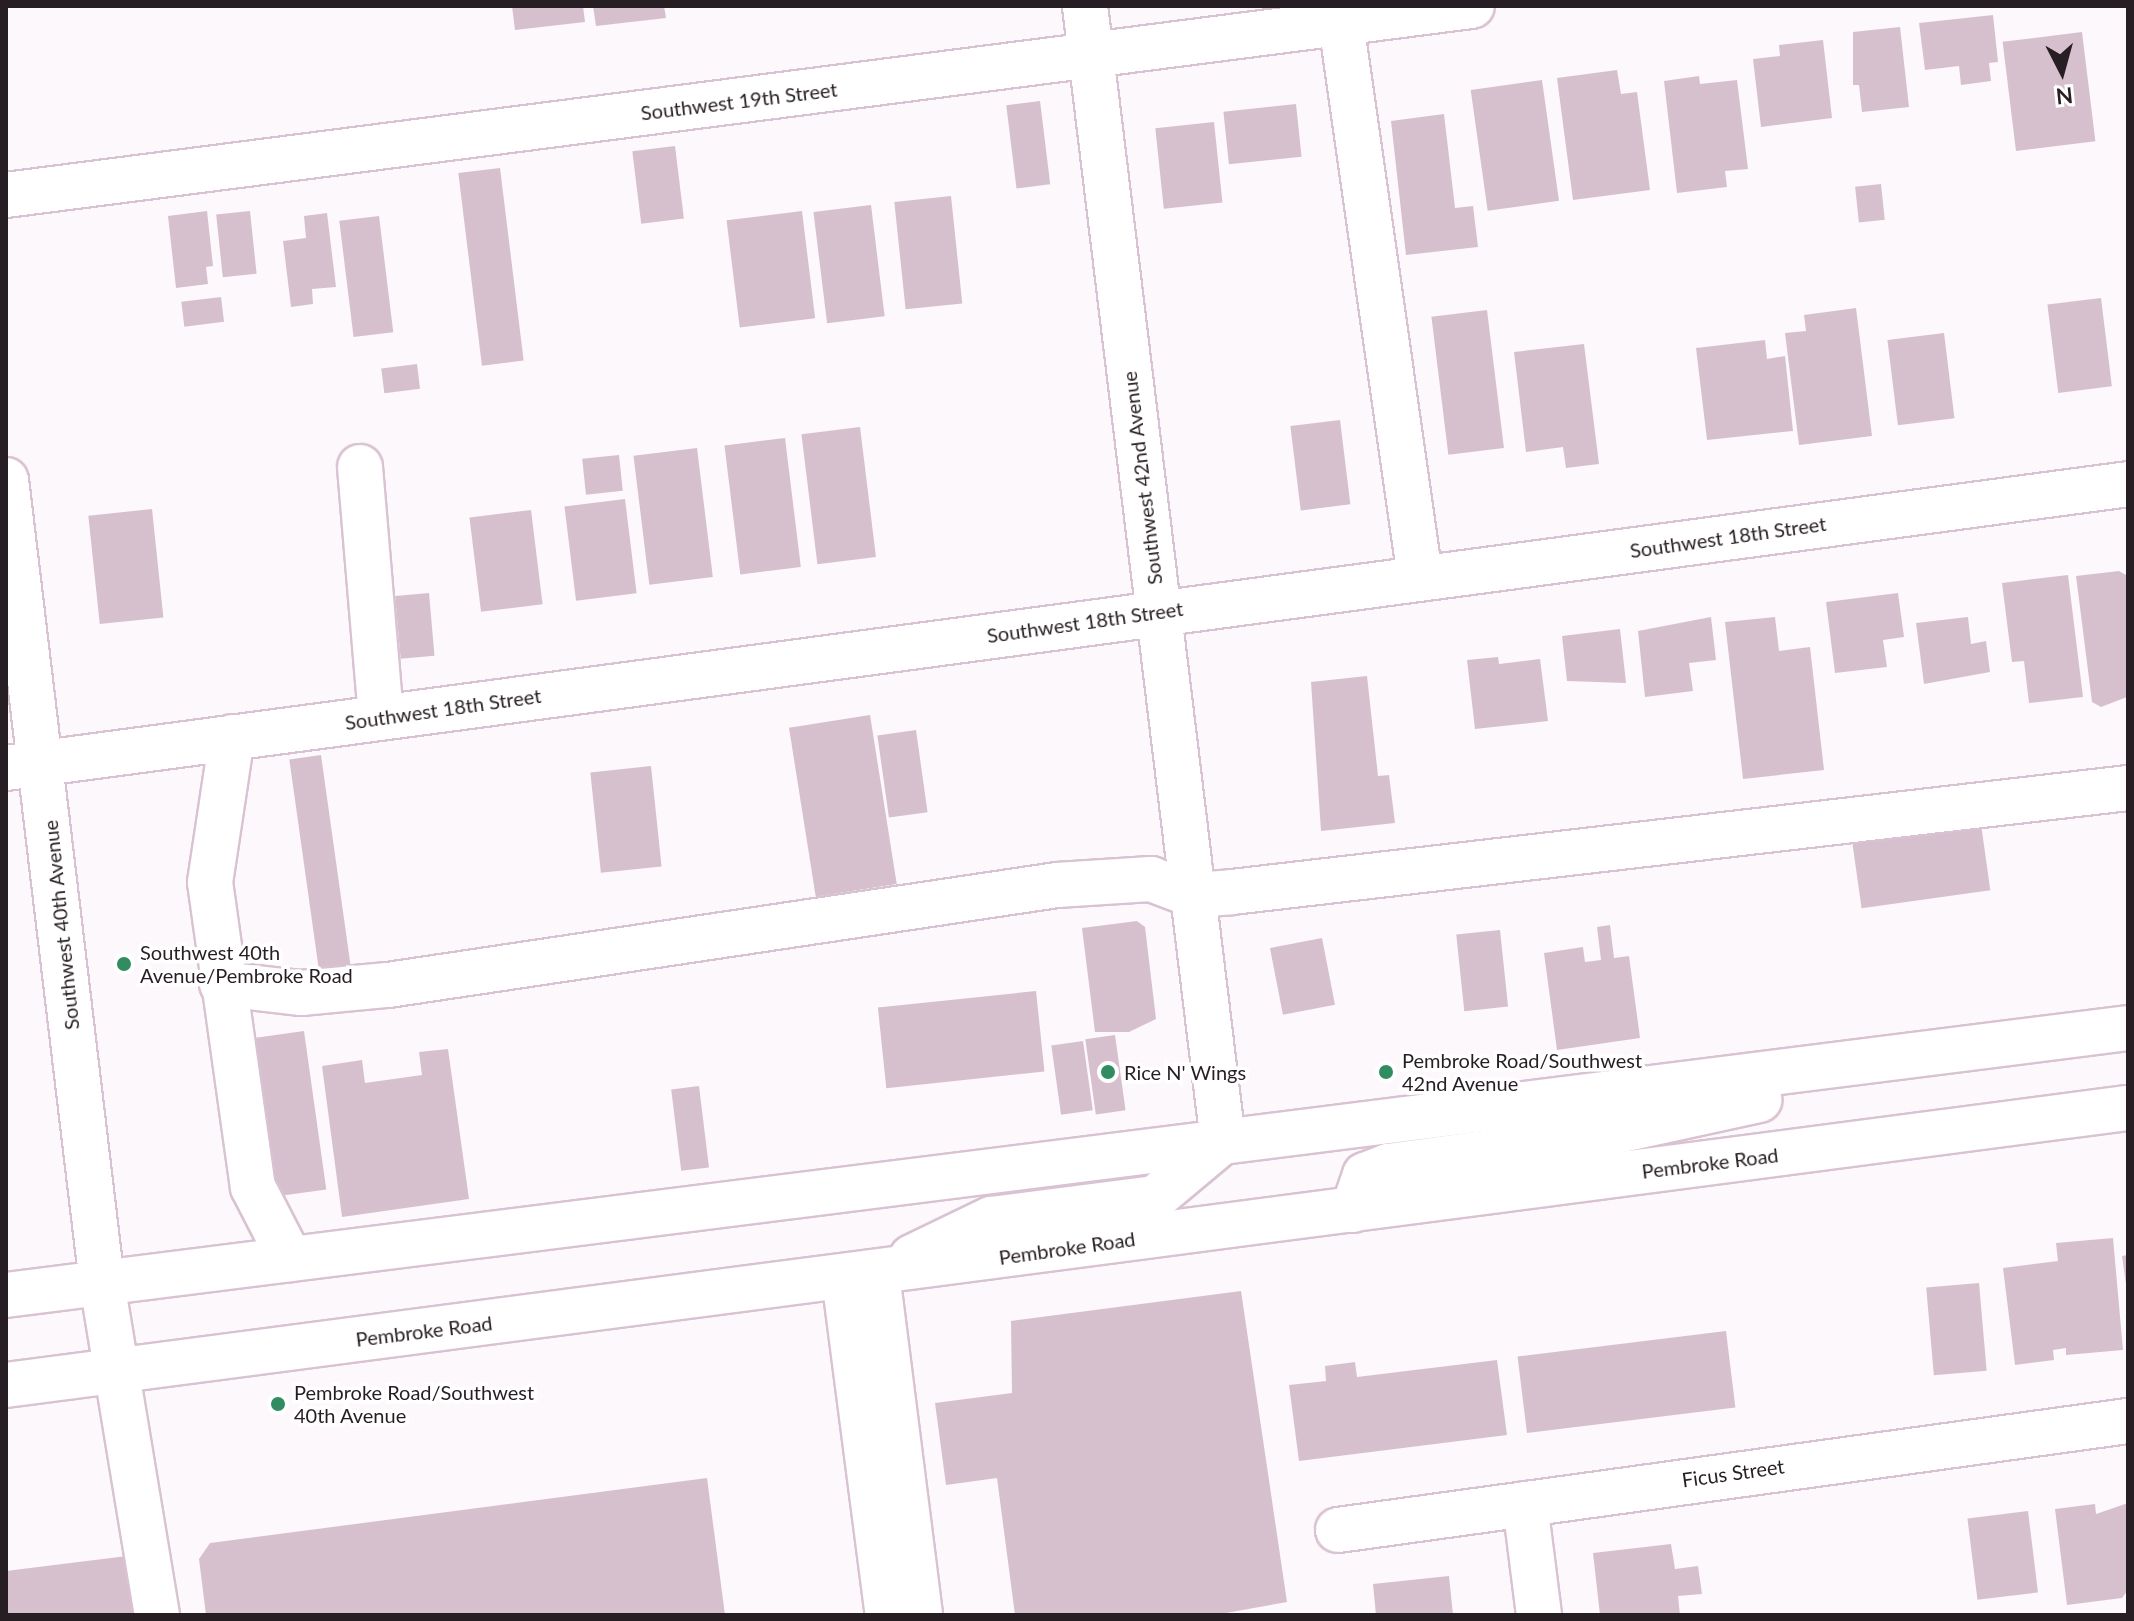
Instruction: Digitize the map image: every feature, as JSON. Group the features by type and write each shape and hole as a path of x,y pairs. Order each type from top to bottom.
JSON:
{"street":[{"name":"Southwest 42nd Avenue","path":"1085,6 1223,1141"},
{"name":"Southwest 19th Street","path":"6,195 1472,6"},
{"path":"1341,23 1420,577"},
{"path":"360,467 381,717"},
{"name":"Southwest 40th Avenue","path":"6,480 24,765 102,1283 122,1369 157,1615"},
{"name":"Southwest 18th Street","path":"24,765 2128,484"},
{"path":"232,737 210,882 253,1187 290,1259"},
{"path":"222,984 301,993 388,985 1057,885 1151,879 1193,895 1428,871 1467,859 1506,865 1830,819 2128,788"},
{"path":"6,1295 2128,1028"},
{"path":"1353,1210 1365,1175 1388,1166 1566,1142 1931,1053"},
{"name":"Pembroke Road","path":"6,1385 861,1276 2128,1108"},
{"path":"888,1615 892,1524 861,1276 991,1219 1155,1198 1223,1141"},
{"name":"Ficus Street","path":"1338,1530 2128,1421"},
{"path":"1525,1504 1539,1615"},
{"path":"892,1524 920,1615"}],"building":[{"path":"512,6 583,6 585,22 515,30"},
{"path":"593,6 664,6 666,18 596,26"},
{"path":"1993,15 1998,62 1989,63 1991,81 1961,85 1959,66 1925,70 1919,23"},
{"path":"1900,27 1909,107 1862,112 1859,85 1853,85 1853,32"},
{"path":"2082,32 2095,141 2016,151 2003,42"},
{"path":"1823,40 1832,118 1761,127 1753,59 1780,56 1779,45"},
{"path":"1617,70 1621,94 1637,92 1650,190 1573,200 1557,78"},
{"path":"1699,76 1700,84 1737,80 1748,169 1725,171 1727,187 1677,193 1664,81"},
{"path":"1542,80 1559,201 1488,211 1471,90"},
{"path":"1040,101 1050,184 1016,189 1006,105"},
{"path":"1296,104 1302,157 1229,164 1223,112"},
{"path":"1444,114 1455,208 1473,206 1478,247 1406,255 1391,121"},
{"path":"1214,122 1222,203 1164,209 1155,128"},
{"path":"675,146 684,218 641,224 632,151"},
{"path":"500,168 524,361 482,366 458,173"},
{"path":"1881,184 1885,220 1859,223 1855,187"},
{"path":"951,196 962,303 906,309 894,202"},
{"path":"871,205 885,316 827,323 813,212"},
{"path":"207,211 213,266 206,267 208,284 176,288 168,216"},
{"path":"250,211 257,274 223,277 216,215"},
{"path":"802,211 815,318 740,327 727,220"},
{"path":"327,213 336,287 312,289 313,304 291,307 283,241 306,238 304,216"},
{"path":"379,216 393,332 354,337 339,221"},
{"path":"221,297 224,322 184,327 181,302"},
{"path":"2101,298 2112,386 2058,393 2047,305"},
{"path":"1856,308 1872,436 1799,445 1785,333 1806,331 1804,315"},
{"path":"1487,310 1504,448 1448,455 1431,317"},
{"path":"1944,333 1954,418 1898,425 1887,340"},
{"path":"1765,340 1767,359 1785,356 1793,431 1707,440 1696,348"},
{"path":"1584,344 1599,464 1566,468 1563,447 1526,452 1514,352"},
{"path":"417,364 420,389 384,393 381,368"},
{"path":"1340,420 1350,504 1301,510 1290,426"},
{"path":"860,427 876,557 817,564 801,434"},
{"path":"785,438 801,567 740,574 724,445"},
{"path":"697,448 713,577 649,585 633,456"},
{"path":"619,455 623,491 586,495 582,459"},
{"path":"625,499 637,593 576,601 564,506"},
{"path":"152,509 163,617 100,624 88,516"},
{"path":"531,510 543,604 481,612 469,518"},
{"path":"2119,571 2128,576 2127,697 2101,707 2092,702 2076,576"},
{"path":"2068,575 2083,697 2029,703 2024,661 2012,662 2002,583"},
{"path":"429,593 434,656 401,659 395,596"},
{"path":"1898,593 1904,637 1883,640 1887,667 1835,673 1826,602"},
{"path":"1711,617 1716,660 1689,663 1693,691 1645,697 1638,631"},
{"path":"1775,617 1779,651 1810,647 1824,770 1743,779 1725,622"},
{"path":"1968,617 1971,644 1986,641 1990,672 1924,684 1916,623"},
{"path":"1620,629 1626,683 1567,681 1562,636"},
{"path":"1498,657 1499,664 1540,659 1548,721 1475,729 1467,660"},
{"path":"1367,676 1378,776 1389,775 1395,823 1321,831 1311,682"},
{"path":"870,715 897,884 816,897 789,728"},
{"path":"916,730 928,812 889,818 877,735"},
{"path":"321,755 351,971 320,975 289,759"},
{"path":"651,766 662,866 601,873 590,772"},
{"path":"1980,817 1990,890 1862,908 1851,835"},
{"path":"1137,921 1145,927 1156,1019 1129,1032 1095,1032 1082,928"},
{"path":"1610,925 1614,958 1629,956 1640,1038 1557,1050 1544,953 1583,947 1585,962 1601,960 1597,927"},
{"path":"1500,930 1508,1007 1464,1011 1456,935"},
{"path":"1322,938 1335,1005 1283,1015 1270,948"},
{"path":"1036,991 1044,1072 886,1088 878,1008"},
{"path":"304,1031 326,1189 272,1197 250,1039"},
{"path":"1115,1035 1126,1110 1096,1114 1085,1039"},
{"path":"1083,1041 1093,1110 1061,1115 1051,1045"},
{"path":"448,1049 469,1199 342,1217 322,1066 362,1060 365,1083 422,1075 419,1052"},
{"path":"699,1086 709,1167 681,1171 671,1089"},
{"path":"2113,1238 2123,1350 2066,1355 2066,1348 2053,1350 2054,1360 2015,1365 2003,1268 2058,1261 2056,1243"},
{"path":"2128,1255 2128,1284 2126,1284 2122,1256"},
{"path":"1979,1283 1987,1371 1934,1375 1926,1288"},
{"path":"1241,1291 1287,1602 1215,1615 1015,1615 997,1478 946,1485 935,1403 1012,1393 1011,1321"},
{"path":"1726,1331 1735,1407 1527,1433 1518,1357"},
{"path":"1497,1360 1507,1435 1299,1461 1289,1385 1326,1381 1325,1366 1355,1362 1357,1377"},
{"path":"707,1478 725,1615 206,1615 199,1559 210,1543"},
{"path":"2128,1503 2128,1590 2122,1598 2067,1605 2055,1509 2095,1504 2096,1514"},
{"path":"2028,1511 2038,1592 1977,1600 1967,1518"},
{"path":"1671,1544 1675,1569 1698,1566 1702,1594 1678,1596 1680,1615 1600,1615 1593,1553"},
{"path":"127,1556 134,1615 6,1615 6,1571"},
{"path":"1449,1576 1453,1615 1376,1615 1373,1584"}],"place":[{"name":"Southwest 40th Avenue/Pembroke Road","path":"124,964"},
{"name":"Rice N' Wings","path":"1108,1072"},
{"name":"Pembroke Road/Southwest 42nd Avenue","path":"1386,1072"},
{"name":"Pembroke Road/Southwest 40th Avenue","path":"278,1404"}]}
